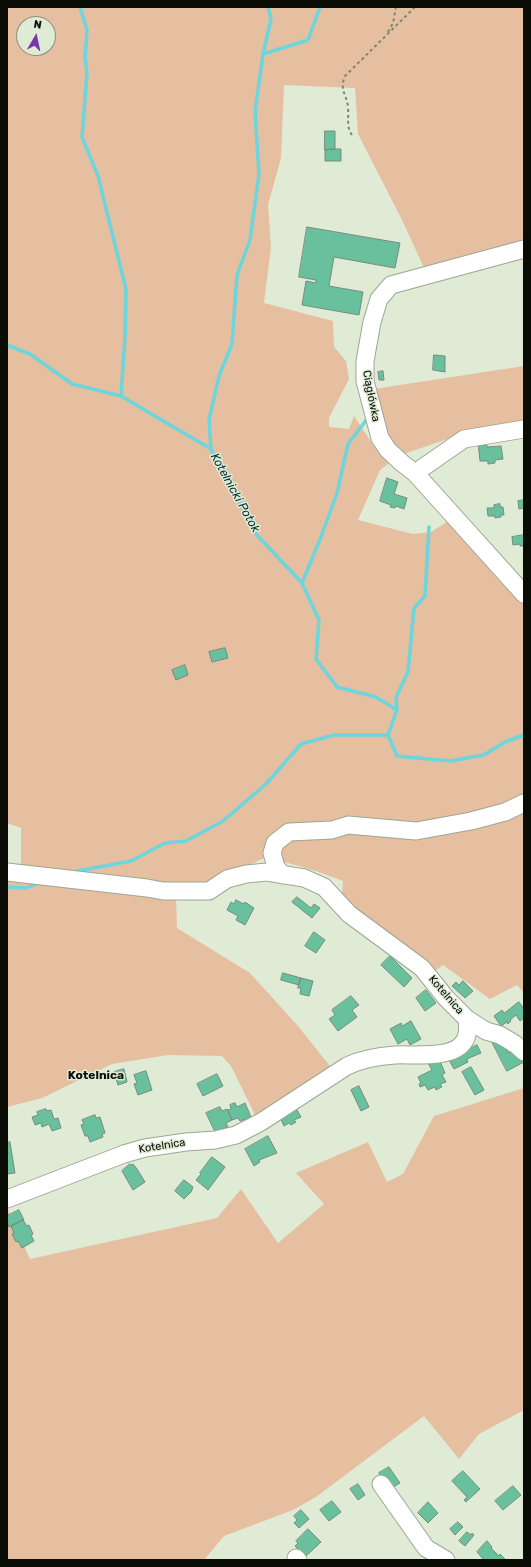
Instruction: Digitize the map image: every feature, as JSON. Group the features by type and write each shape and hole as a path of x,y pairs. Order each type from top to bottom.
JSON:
{"street":[{"name":"Ciągłówka","path":"524,249 391,285 380,300 372,322 365,361 366,381 380,438 388,450 415,473 517,576 524,594"},
{"path":"415,473 464,439 524,429"},
{"path":"283,874 276,867 272,853 275,843 289,832 332,830 348,826 416,832 498,814 524,803"},
{"name":"Kotelnica","path":"7,872 163,891 209,891 227,879 246,874 267,872 304,878 324,887 349,914 422,968 446,998 467,1019 467,1036 462,1045 454,1049 433,1054 395,1055 357,1061 261,1122 236,1135 215,1140 186,1142 146,1148 124,1154 7,1199"},
{"path":"467,1019 486,1031 500,1035 515,1044 524,1052"},
{"path":"381,1484 426,1548 446,1560"}],"path":[{"path":"387,35 393,23 396,7"},
{"path":"352,136 348,130 348,106 342,90 343,81 349,72 415,7"}],"shaded area":[{"path":"7,7 524,7 524,244 425,270 402,220 358,134 355,88 284,85 281,158 268,205 271,247 264,303 333,321 334,347 346,361 349,379 329,418 329,427 349,429 354,416 375,448 392,461 380,470 358,520 413,534 431,532 450,520 524,598 524,993 517,985 490,999 443,965 431,974 382,933 342,896 343,881 316,871 267,857 176,897 177,928 250,973 298,1026 333,1070 256,1117 231,1066 222,1056 168,1055 112,1064 42,1098 7,1107 7,880 14,881 21,863 21,828 7,823"},
{"path":"524,366 524,423 462,434 401,455 385,432 374,389"},
{"path":"524,1088 524,1410 479,1434 459,1459 424,1416 316,1497 293,1510 224,1536 204,1560 7,1560 7,1208 30,1259 217,1218 241,1189 278,1243 324,1204 296,1173 368,1142 387,1182 403,1174 434,1116"}],"building":[{"path":"325,131 335,131 335,149 325,150"},
{"path":"341,149 341,161 325,161 325,150"},
{"path":"307,227 400,243 395,268 334,257 329,286 363,292 359,315 302,305 306,281 316,283 316,280 299,277"},
{"path":"434,355 445,356 445,372 433,370"},
{"path":"383,371 384,380 379,380 378,372"},
{"path":"486,441 487,447 501,446 503,459 495,460 495,463 488,464 488,461 480,461 478,442"},
{"path":"387,478 398,482 394,494 407,498 404,509 396,506 395,508 390,507 391,505 380,501"},
{"path":"524,500 524,508 519,509 518,501"},
{"path":"500,504 500,507 503,507 504,515 495,518 495,516 488,516 487,508 494,508 494,505"},
{"path":"524,535 524,546 520,546 520,544 513,545 512,537"},
{"path":"225,648 228,658 212,662 209,652"},
{"path":"185,665 188,675 176,680 172,670"},
{"path":"297,897 311,908 314,904 320,908 312,918 292,902"},
{"path":"236,900 244,904 245,902 254,908 245,925 236,920 238,916 227,910 231,902 234,904"},
{"path":"314,932 325,940 316,953 305,946"},
{"path":"390,956 412,978 404,987 381,965"},
{"path":"283,973 301,978 299,985 281,980"},
{"path":"301,978 313,981 309,996 300,994 301,988 298,988"},
{"path":"463,981 473,991 465,998 452,986 456,982 459,985"},
{"path":"426,990 436,1003 425,1011 416,998"},
{"path":"351,996 359,1005 352,1010 357,1017 338,1031 329,1019 335,1015 332,1010"},
{"path":"519,1002 524,1009 524,1018 520,1021 516,1015 508,1024 507,1022 501,1026 494,1016 502,1010 504,1013"},
{"path":"411,1021 421,1039 410,1045 407,1039 398,1044 390,1029 401,1023 402,1026"},
{"path":"491,1040 505,1047 508,1053 516,1049 524,1062 507,1071"},
{"path":"477,1045 481,1053 469,1058 467,1060 468,1062 454,1069 448,1058 460,1054"},
{"path":"439,1059 445,1073 442,1075 446,1082 440,1084 442,1087 436,1090 435,1087 428,1090 425,1085 420,1087 419,1084 421,1083 418,1077 432,1070 428,1063"},
{"path":"471,1067 484,1090 475,1095 462,1072"},
{"path":"124,1069 127,1082 118,1085 114,1072"},
{"path":"146,1071 152,1090 138,1095 134,1084 137,1083 134,1075"},
{"path":"217,1074 223,1086 203,1096 197,1084"},
{"path":"359,1086 369,1107 361,1111 351,1090"},
{"path":"235,1103 237,1107 245,1103 251,1117 240,1121 238,1118 232,1120 228,1110 231,1109 230,1105"},
{"path":"220,1107 222,1111 227,1109 232,1120 226,1123 228,1127 215,1132 206,1113"},
{"path":"46,1109 47,1111 51,1110 54,1119 58,1118 61,1128 52,1131 49,1124 42,1127 41,1123 35,1125 32,1117 38,1115 37,1112"},
{"path":"297,1110 301,1117 294,1120 296,1122 291,1125 289,1123 284,1126 281,1119 284,1117 282,1114"},
{"path":"95,1115 96,1118 100,1117 105,1133 102,1134 103,1137 90,1142 88,1136 85,1136 81,1125 84,1124 82,1120"},
{"path":"268,1136 277,1153 259,1160 260,1162 254,1166 245,1149"},
{"path":"10,1142 15,1173 7,1174 7,1143"},
{"path":"212,1157 225,1167 208,1190 196,1180"},
{"path":"130,1164 133,1164 145,1182 133,1190 122,1171"},
{"path":"184,1180 193,1187 191,1192 184,1199 175,1191"},
{"path":"19,1210 24,1220 9,1227 7,1223 7,1216"},
{"path":"23,1220 27,1226 29,1225 34,1241 22,1248 18,1241 16,1242 12,1234 14,1233 11,1226"},
{"path":"389,1467 400,1483 390,1489 379,1473"},
{"path":"463,1471 480,1489 466,1502 464,1500 467,1497 452,1481"},
{"path":"358,1484 365,1495 358,1500 350,1489"},
{"path":"513,1486 521,1495 503,1510 495,1501"},
{"path":"332,1501 341,1512 329,1521 320,1510"},
{"path":"428,1502 438,1513 428,1523 418,1513"},
{"path":"301,1510 309,1519 299,1528 294,1523 297,1520 294,1516"},
{"path":"458,1522 463,1527 455,1535 450,1529"},
{"path":"308,1529 321,1542 305,1557 295,1546 298,1543 296,1541"},
{"path":"467,1532 474,1535 465,1546 459,1541"},
{"path":"487,1541 492,1547 491,1548 499,1556 500,1554 506,1560 484,1560 477,1552"}],"waterway":[{"path":"80,7 87,30 85,58 87,73 82,137 98,176 126,289 125,337 121,396"},
{"path":"211,449 209,420 219,376 232,344 237,275 250,240 259,174 255,112 263,54 271,19 268,7"},
{"path":"263,54 308,40 320,7"},
{"name":"Kotelnicki Potok","path":"7,345 30,354 72,384 121,396 211,449 256,534 302,583 319,620 316,659 337,687 376,697 397,710 388,735 397,756 450,761 484,755 505,742 524,735"},
{"path":"302,583 337,493 348,444 368,418"},
{"path":"397,710 396,697 408,672 414,608 425,596 429,527"},
{"path":"72,872 131,861 165,843 186,841 223,821 266,784 301,744 334,735 388,735"},
{"path":"7,887 26,888 41,882"}],"district":[{"name":"Kotelnica","path":"96,1076"}]}
